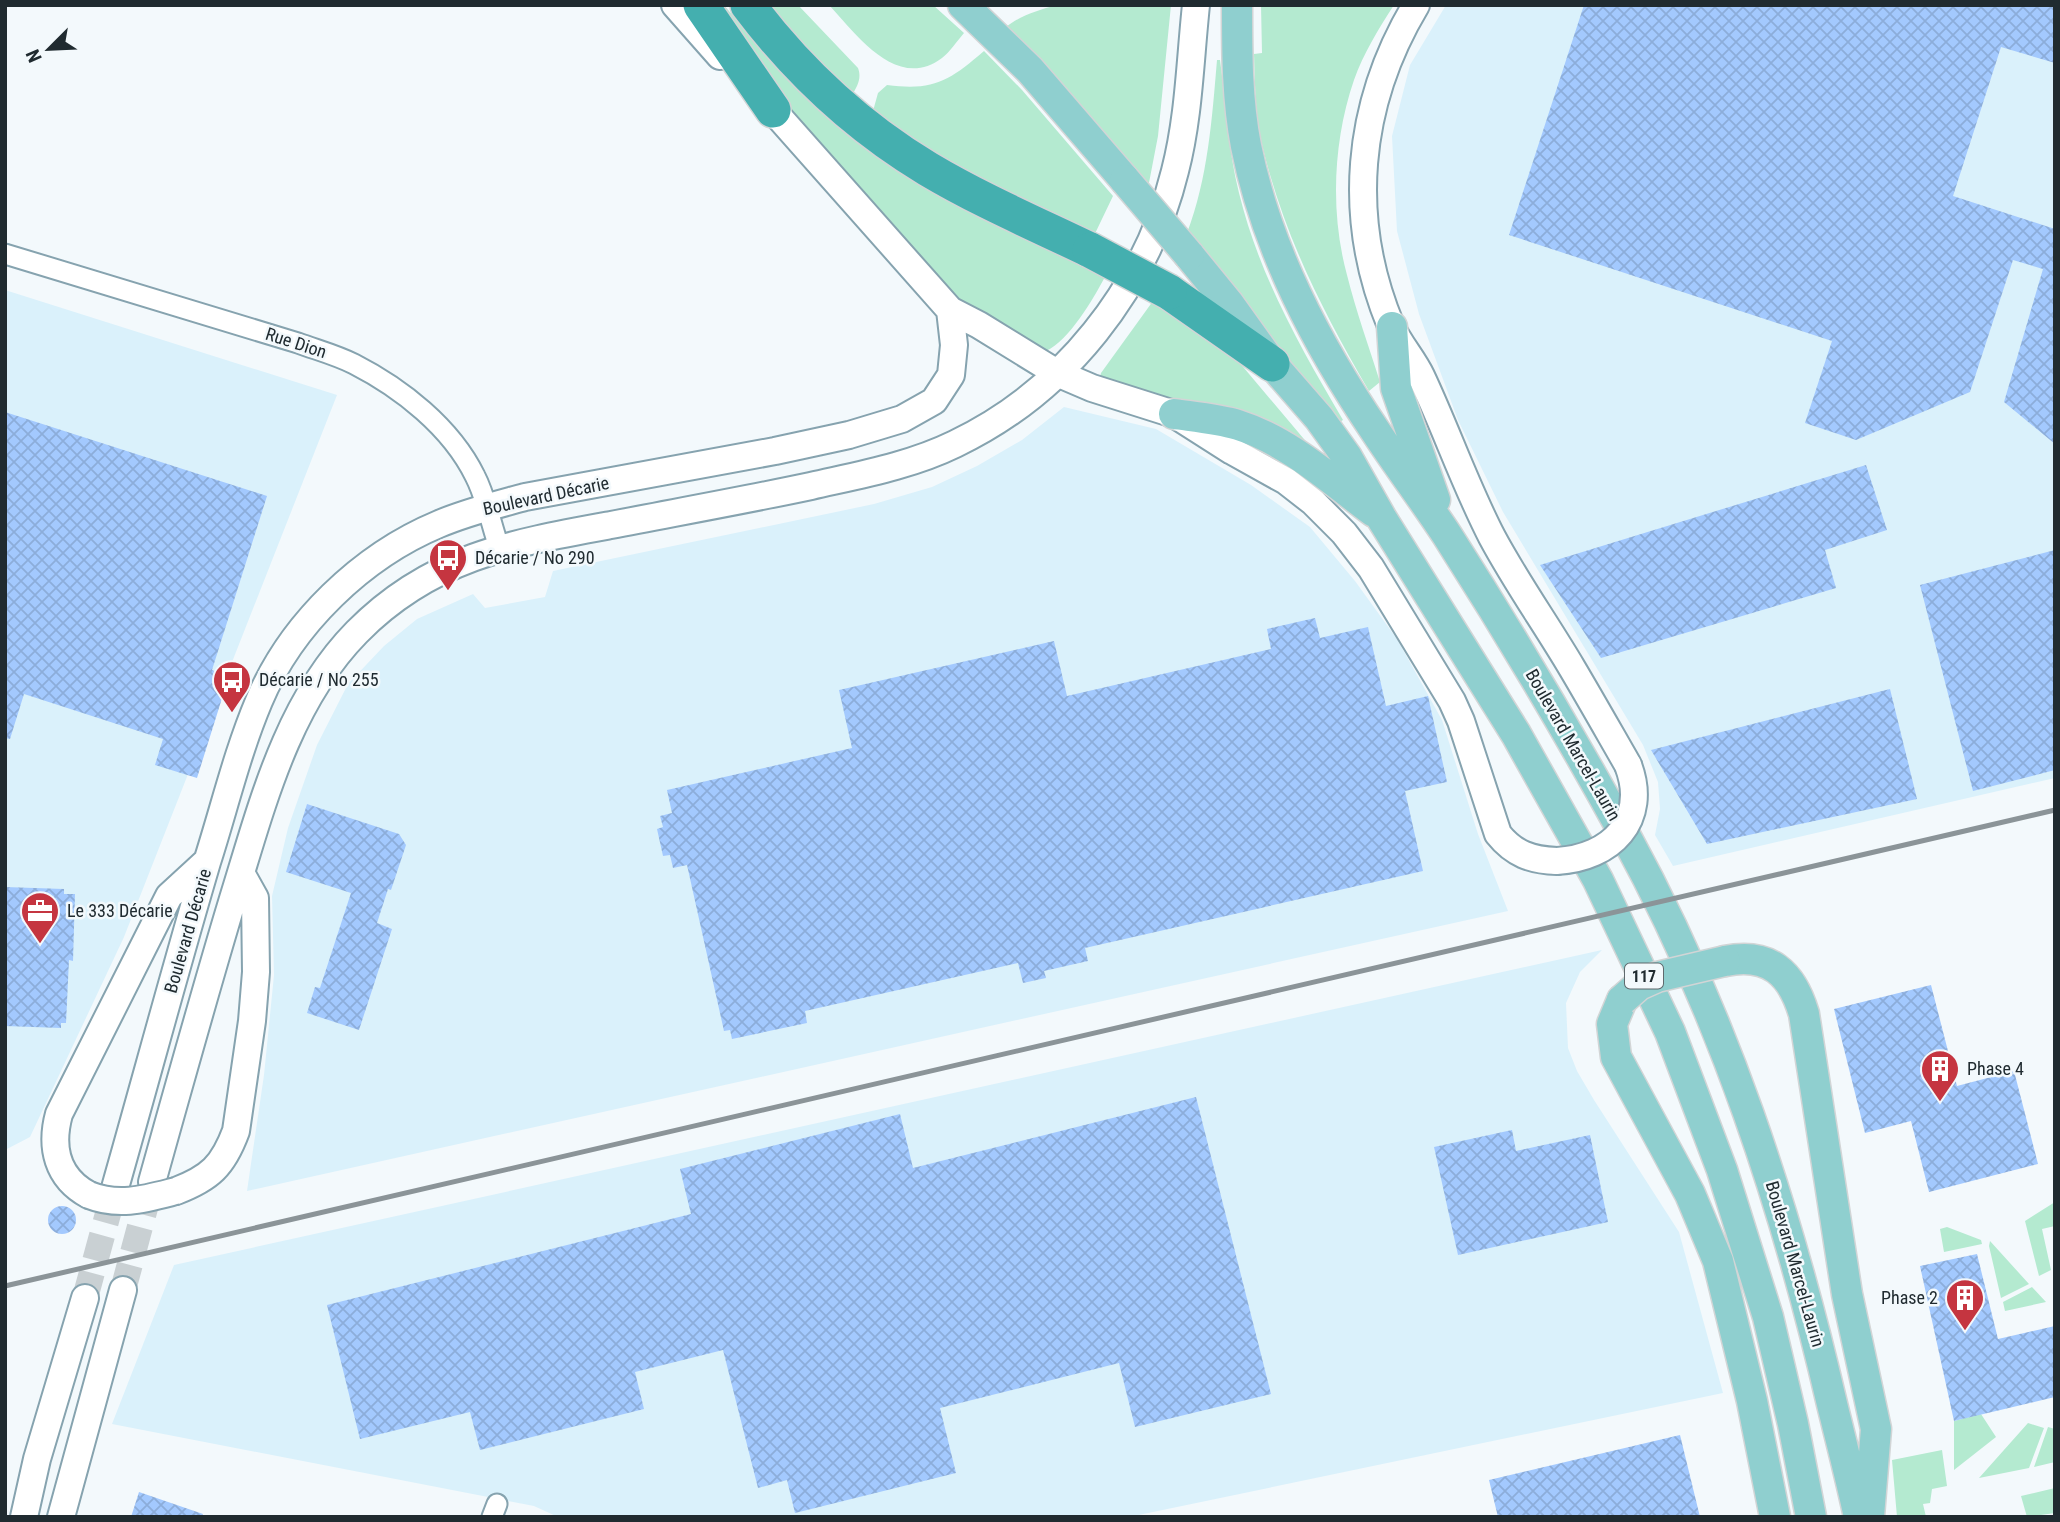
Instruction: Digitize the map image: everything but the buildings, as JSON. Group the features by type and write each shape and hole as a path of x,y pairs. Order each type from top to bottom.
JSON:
{"highway":[{"path":"701,5 774,110"},
{"path":"748,5 806,73 864,124 894,146 960,187 1169,292 1272,364"}],"main road":[{"path":"963,5 1030,70 1229,304 1272,364 1336,440 1382,519"},
{"name":"Boulevard Marcel-Laurin","path":"1237,5 1241,104 1246,145 1274,244 1327,354 1374,430 1446,534 1626,836 1709,1010 1765,1157 1791,1243 1842,1438 1859,1517"},
{"path":"1392,327 1396,388 1446,534"},
{"path":"1174,414 1237,425 1258,433 1298,457 1382,519"},
{"name":"117","path":"1382,519 1558,806 1598,880 1670,1032 1712,1138 1758,1283 1793,1424 1811,1517"},
{"path":"1775,1517 1752,1401 1718,1261 1690,1194 1616,1057 1612,1041 1612,1024 1622,1000 1639,985 1657,977 1739,958 1753,958 1776,968 1792,985 1804,1014 1849,1305 1876,1429 1869,1517"}],"street":[{"path":"675,5 723,59 774,110 950,310 1057,373 1092,388 1174,414 1286,481 1321,509 1371,568 1452,701 1498,834 1506,844 1526,857 1557,862 1592,855 1609,845 1621,833 1634,801 1633,778 1572,668 1493,538 1456,462 1421,375 1392,327 1368,242 1364,213 1363,161 1370,114 1395,43 1416,5"},
{"name":"Boulevard Décarie","path":"152,1182 269,786 293,728 338,653 376,613 412,588 463,559 534,539 771,495 916,460 953,445 1026,400 1057,373 1097,330 1137,269 1162,215 1181,142 1196,5"},
{"name":"Rue Dion","path":"5,254 298,343 352,363 405,396 437,425 476,476 499,547"},
{"name":"Boulevard Décarie","path":"115,1188 208,861 259,701 272,675 307,623 356,575 390,550 439,524 525,498 775,451 849,435 902,419 933,401 951,375 954,345 950,310"},
{"path":"208,861 169,896 59,1114 55,1147 59,1164 70,1181 89,1195 109,1202 125,1202 146,1199 193,1185 220,1164 236,1131 252,1021 256,972 255,898 242,873"},
{"path":"61,1517 123,1290"},
{"path":"24,1517 37,1459 85,1298"}],"shaded area":[{"path":"1446,5 2055,5 2055,778 1673,866 1655,835 1660,809 1658,782 1643,745 1503,512 1458,420 1419,314 1397,231 1392,136 1410,65"},
{"path":"5,290 337,395 124,937 30,1137 5,1150"},
{"path":"1064,407 1156,429 1251,485 1310,527 1355,581 1397,639 1442,720 1478,834 1508,911 247,1191 264,1075 274,975 272,896 288,828 317,745 348,684 384,646 417,619 473,594 485,608 545,597 553,571 874,504 932,487 977,466 1022,440"},
{"path":"1602,950 1580,972 1566,1003 1568,1048 1577,1071 1594,1100 1679,1232 1723,1393 1129,1517 558,1517 534,1506 112,1424 174,1265"}],"green space":[{"path":"709,5 724,5 779,71 838,125 1105,277 1080,319 1055,346 1046,351 958,300 813,144"},
{"path":"754,5 798,5 858,68 859,79 852,95"},
{"path":"829,5 933,5 964,33 942,58 925,67 909,68 894,64 879,55"},
{"path":"1056,5 1171,5 1158,136 1148,188 1006,27 1023,16"},
{"path":"1261,5 1394,5 1377,32 1354,80 1342,127 1336,177 1338,227 1347,275 1380,382 1369,391 1305,270 1270,174 1259,129 1256,97 1254,54 1262,53"},
{"path":"984,51 1022,90 1113,196 1090,244 988,192 873,111 878,93 887,85 917,86 940,82 961,70"},
{"path":"1217,60 1220,60 1235,176 1247,223 1282,310 1343,420 1336,424 1187,233 1204,170"},
{"path":"1153,301 1207,333 1239,362 1325,464 1100,377"},
{"path":"2055,1202 2055,1226 2042,1229 2051,1270 2039,1276 2025,1221"},
{"path":"1947,1227 1981,1240 1982,1244 1944,1252 1940,1229"},
{"path":"1990,1241 2029,1284 2001,1298 1989,1246"},
{"path":"2032,1287 2046,1302 2005,1311 2003,1302"},
{"path":"1981,1414 1996,1437 1954,1470 1954,1421"},
{"path":"2028,1423 2044,1428 2029,1468 1979,1478"},
{"path":"2048,1427 2055,1429 2055,1462 2034,1467"},
{"path":"1942,1450 1947,1486 1932,1489 1930,1503 1923,1504 1926,1517 1897,1517 1892,1460"},
{"path":"2055,1488 2055,1513 2027,1517 2021,1496"}],"tunnel":[{"path":"123,1290 152,1182"},
{"path":"85,1298 115,1188"}],"railway":[{"path":"5,1286 2055,810"}],"place":[{"name":"Décarie / No 290","path":"448,592"},
{"name":"Décarie / No 255","path":"232,714"},
{"name":"Le 333 Décarie","path":"40,945"},
{"name":"Phase 4","path":"1940,1103"},
{"name":"Phase 2","path":"1965,1332"}]}
